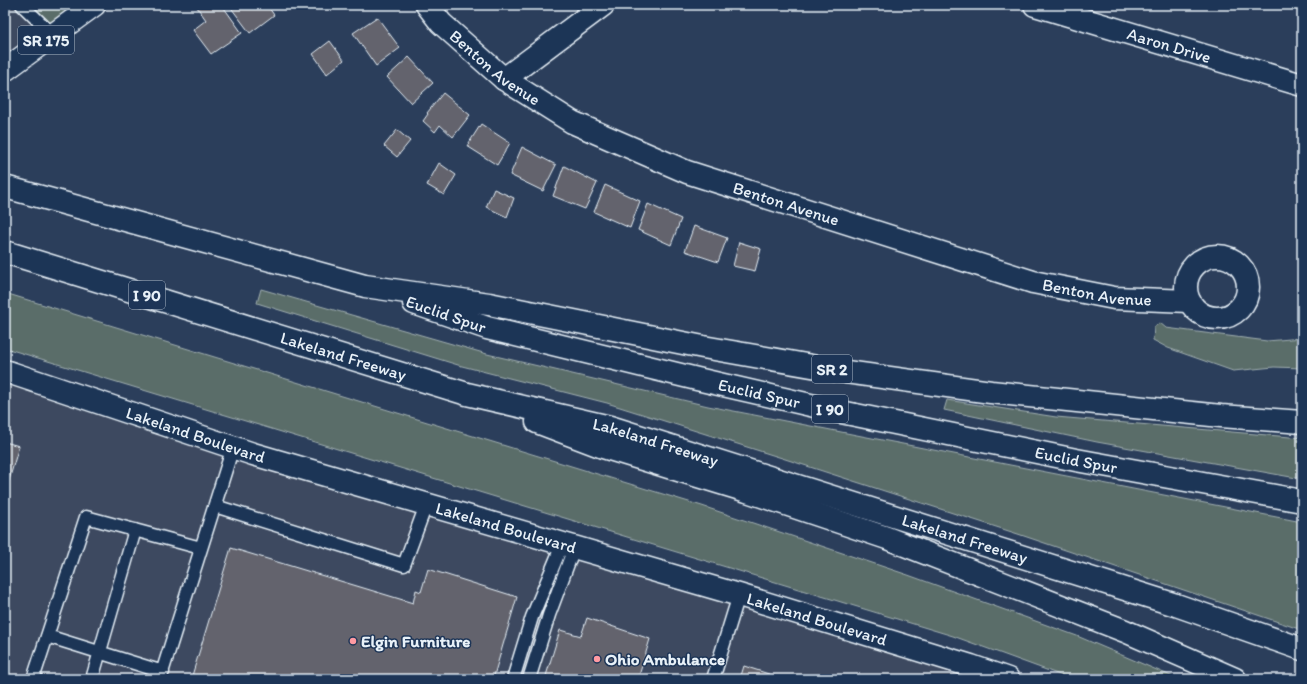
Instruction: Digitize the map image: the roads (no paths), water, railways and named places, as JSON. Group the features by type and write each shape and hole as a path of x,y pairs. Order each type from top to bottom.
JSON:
{"main road":[{"name":"SR 175","path":"5,70 94,5"},
{"name":"Benton Avenue","path":"427,5 441,23 504,79 572,122 687,172 1033,282 1114,298 1189,301"},
{"path":"504,79 603,5"},
{"name":"Aaron Drive","path":"1036,5 1302,85"},
{"name":"I 90","path":"5,187 365,286"},
{"name":"Lakeland Freeway","path":"5,252 467,394 610,427 1176,605 1302,649"},
{"name":"SR 2","path":"365,286 489,304 703,347 918,383 1064,401 1302,422"},
{"name":"Euclid Spur","path":"365,286 487,328 697,379 1009,446 1302,501"},
{"name":"Lakeland Boulevard","path":"5,371 233,447 426,506 739,595 970,672 1008,679"},
{"name":"I 90","path":"467,394 603,447 754,493 887,538 1126,630 1234,679"}],"lane":[{"path":"22,5 52,35"},
{"path":"47,636 100,652 162,676 233,447"},
{"path":"215,506 404,565 426,506"},
{"path":"33,679 86,517 201,548"},
{"path":"92,679 135,530"},
{"path":"513,679 532,617 568,546"},
{"path":"529,679 549,616 568,546"},
{"path":"713,679 739,595"}],"place":[{"name":"Elgin Furniture","path":"353,641"},
{"name":"Ohio Ambulance","path":"597,659"}]}
